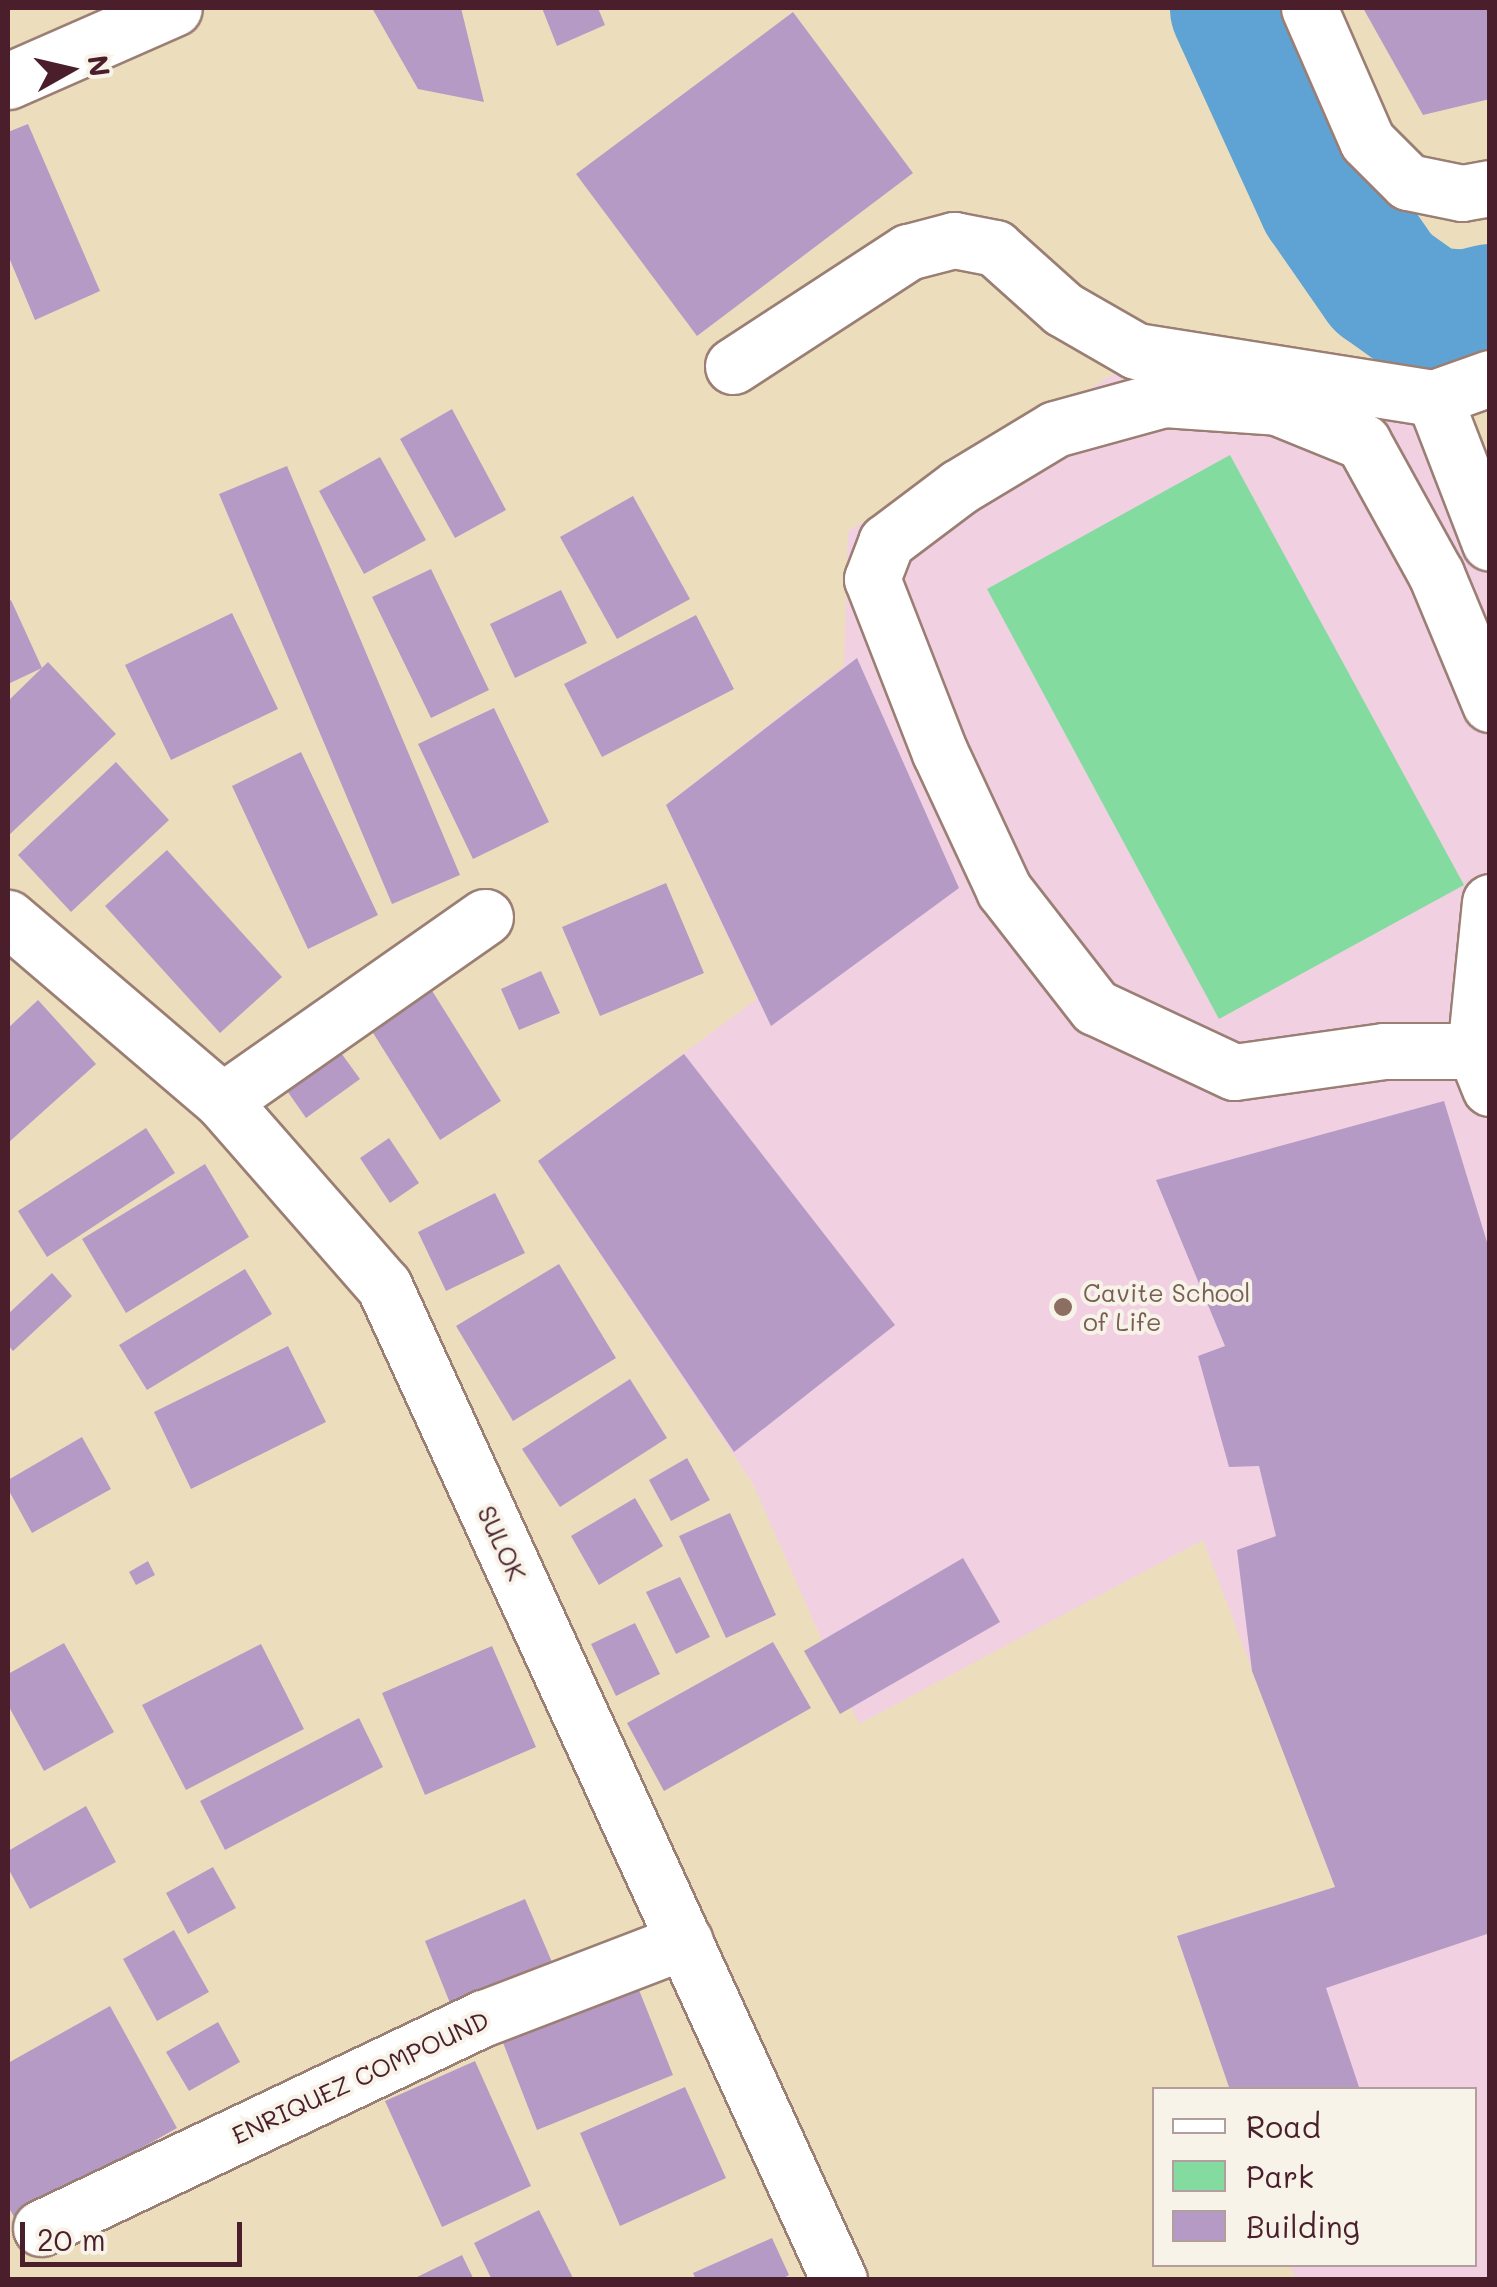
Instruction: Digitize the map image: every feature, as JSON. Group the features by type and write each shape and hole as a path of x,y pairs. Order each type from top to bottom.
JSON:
{"street":[{"path":"11,69 174,8"},
{"path":"1309,8 1367,141 1408,182 1462,193 1490,188"},
{"path":"733,366 908,252 954,240 995,248 1064,309 1136,351 1434,398 1490,378"},
{"path":"1434,398 1490,543"},
{"path":"1490,704 1436,574 1363,442 1277,407 1164,400 1055,429 958,487 886,542 872,579 940,753 1004,890 1096,1008 1234,1072 1384,1051 1482,1070 1490,902"},
{"path":"222,1101 485,917"},
{"name":"SULOK","path":"8,918 222,1101 384,1286 839,2280"},
{"name":"ENRIQUEZ COMPOUND","path":"41,2228 484,2018 685,1941"}],"shaded area":[{"name":"Cavite School of Life","path":"1189,330 1344,363 1433,433 1490,583 1489,2279 1296,2279 1291,2267 1477,2267 1477,2087 1229,2087 1177,1936 1335,1887 1203,1540 859,1724 753,1484 538,1161 757,999 666,805 844,666 848,531"}],"green space":[{"path":"1230,455 1464,885 1219,1019 987,589"}],"building":[{"path":"372,8 461,8 484,102 418,89"},
{"path":"542,8 598,8 605,25 557,46"},
{"path":"1363,8 1490,8 1490,99 1423,115"},
{"path":"793,12 913,173 697,336 576,174"},
{"path":"28,124 100,291 35,320 8,255 8,132"},
{"path":"452,409 506,510 455,538 400,439"},
{"path":"380,457 426,540 364,574 319,491"},
{"path":"287,466 460,875 392,904 219,494"},
{"path":"633,496 690,599 617,639 560,537"},
{"path":"431,569 489,690 431,718 372,597"},
{"path":"561,590 587,643 515,678 490,624"},
{"path":"11,600 42,668 8,684 8,602"},
{"path":"232,613 278,709 171,760 125,665"},
{"path":"696,615 734,689 602,757 564,684"},
{"path":"857,658 959,888 771,1026 666,805"},
{"path":"48,662 116,734 8,836 8,701"},
{"path":"494,708 549,822 473,859 418,744"},
{"path":"301,752 378,915 308,949 232,786"},
{"path":"116,762 169,820 71,912 18,855"},
{"path":"167,850 282,977 220,1033 105,906"},
{"path":"666,883 704,973 600,1016 562,927"},
{"path":"541,971 560,1013 519,1030 501,989"},
{"path":"426,981 501,1101 440,1140 365,1020"},
{"path":"38,1000 96,1064 8,1143 8,1028"},
{"path":"336,1046 360,1079 306,1118 283,1085"},
{"path":"684,1054 895,1325 734,1452 538,1161"},
{"path":"1444,1101 1490,1252 1490,1933 1326,1988 1359,2087 1229,2087 1177,1936 1335,1887 1252,1671 1237,1550 1276,1536 1259,1466 1229,1467 1198,1356 1225,1346 1156,1180"},
{"path":"146,1128 175,1173 47,1257 18,1211"},
{"path":"389,1138 419,1183 390,1203 360,1158"},
{"path":"205,1164 249,1237 126,1313 82,1239"},
{"path":"495,1193 525,1253 446,1291 418,1232"},
{"path":"559,1264 616,1358 513,1421 456,1326"},
{"path":"245,1269 272,1314 147,1390 119,1345"},
{"path":"52,1273 72,1296 13,1351 8,1345 8,1314"},
{"path":"288,1346 326,1422 191,1489 154,1412"},
{"path":"630,1379 667,1438 560,1507 522,1449"},
{"path":"82,1437 111,1489 32,1533 8,1489 8,1480"},
{"path":"687,1458 710,1500 671,1521 649,1480"},
{"path":"635,1498 663,1546 599,1585 571,1536"},
{"path":"730,1513 776,1615 726,1638 679,1536"},
{"path":"963,1558 1000,1622 840,1714 804,1651"},
{"path":"148,1561 155,1575 136,1585 129,1572"},
{"path":"680,1577 710,1637 676,1654 646,1592"},
{"path":"635,1623 660,1674 616,1696 591,1644"},
{"path":"773,1642 811,1708 664,1791 627,1723"},
{"path":"64,1643 114,1732 44,1771 8,1705 8,1674"},
{"path":"261,1644 304,1729 186,1790 142,1705"},
{"path":"492,1646 536,1747 425,1795 382,1693"},
{"path":"359,1718 383,1767 225,1850 200,1801"},
{"path":"86,1806 116,1862 30,1909 8,1868 8,1851"},
{"path":"213,1867 236,1908 188,1934 166,1893"},
{"path":"525,1899 552,1962 450,2003 425,1941"},
{"path":"174,1930 209,1992 157,2021 123,1959"},
{"path":"637,1985 673,2075 537,2130 502,2040"},
{"path":"110,2006 177,2128 15,2219 8,2206 8,2063"},
{"path":"218,2022 240,2062 189,2091 166,2052"},
{"path":"475,2061 531,2186 442,2227 385,2101"},
{"path":"685,2087 726,2178 620,2226 580,2133"},
{"path":"539,2210 574,2280 492,2280 474,2243"},
{"path":"772,2238 789,2275 780,2280 696,2280 693,2273"},
{"path":"462,2255 474,2280 411,2280"}],"waterway":[{"path":"1237,8 1325,200 1382,282 1427,314 1466,317 1490,311"}],"place":[{"name":"Cavite School of Life","path":"1063,1307"}]}
